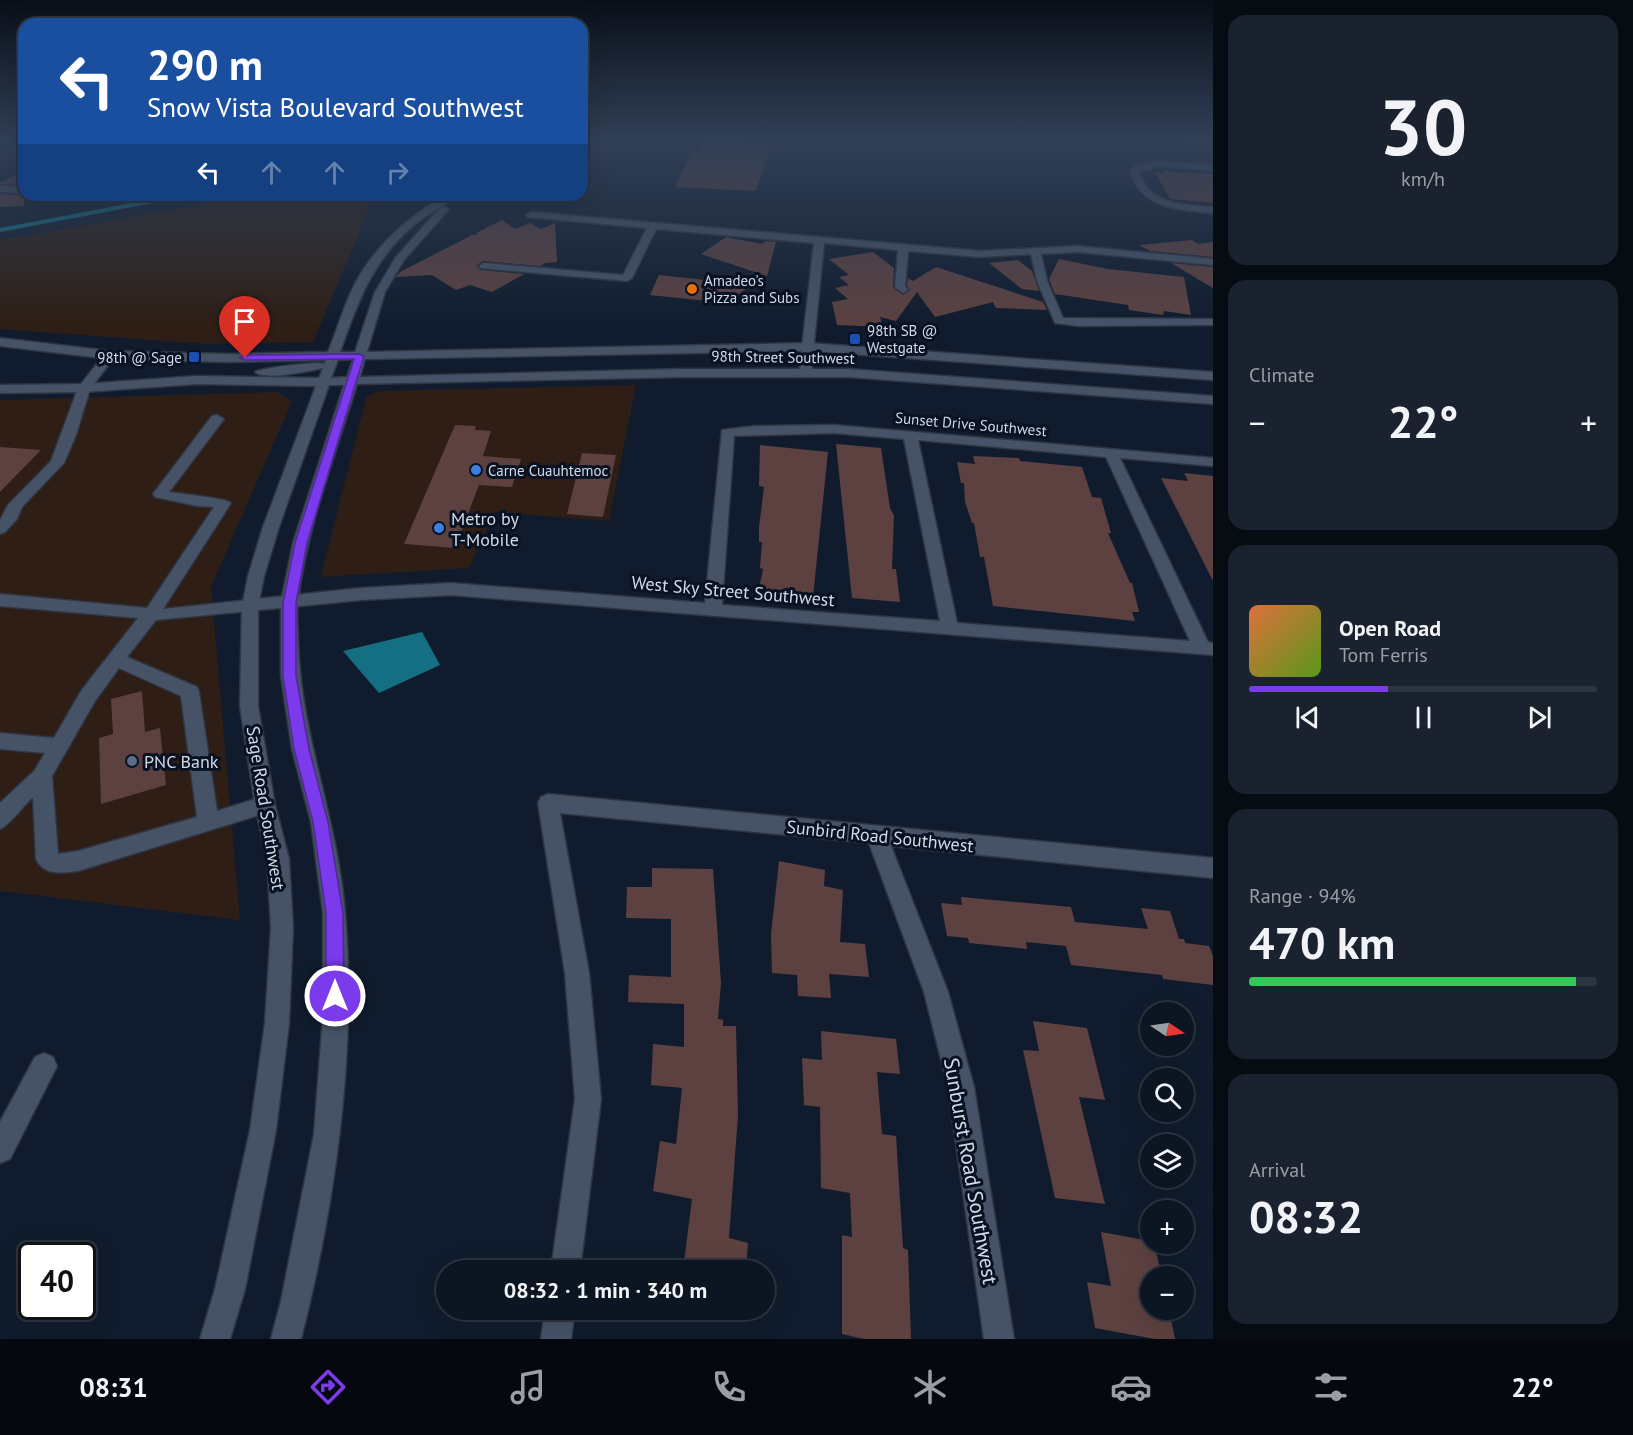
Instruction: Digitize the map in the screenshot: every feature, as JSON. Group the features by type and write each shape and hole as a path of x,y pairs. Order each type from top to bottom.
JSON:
{"street":[{"name":"Sage Road Southwest","path":"215,1339 230,1289 263,1130 277,1023 282,928 278,859 249,706 250,607 265,546 322,382 357,290 376,261 409,224 437,203"},
{"path":"286,1339 296,1301 327,1134 335,1016 334,913 321,822 302,749 290,676 289,603 301,543 381,292 389,275 410,245 449,203"},
{"path":"1165,203 1213,210"},
{"path":"531,215 903,249 980,254 1036,253 1077,249 1213,262"},
{"path":"484,266 627,278 652,227"},
{"path":"805,373 819,241"},
{"path":"903,249 900,287 903,290"},
{"path":"1036,253 1042,281 1059,321 1079,323 1213,322"},
{"path":"0,342 110,355 331,360"},
{"name":"98th Street Southwest","path":"331,360 359,356 808,347 1213,376"},
{"path":"353,377 381,364 540,358 555,351"},
{"path":"0,529 9,519 15,505 57,463 69,435 84,388 110,355"},
{"path":"0,389 84,388 197,380 232,374 301,369 331,360"},
{"name":"98th Street Southwest","path":"197,380 322,382 353,377 848,373 1213,400"},
{"path":"0,820 10,805 42,776 88,696 151,614 224,502 197,502 160,494 217,419"},
{"name":"Sunset Drive Southwest","path":"713,609 727,433 755,430 834,429 1213,462"},
{"path":"910,435 950,629"},
{"path":"1111,453 1208,649"},
{"name":"West Sky Street Southwest","path":"0,600 165,615 362,594 451,589 1208,649"},
{"path":"116,660 190,692 208,823"},
{"path":"0,741 58,746"},
{"path":"42,776 47,859 56,864 78,861 266,805"},
{"name":"Sunbird Road Southwest","path":"566,1260 588,1100 577,973 548,803 1213,868"},
{"name":"Sunburst Road Southwest","path":"876,835 936,992 961,1087 999,1339"},
{"path":"0,1149 44,1066"},
{"path":"556,1339 559,1320"}],"shaded area":[{"path":"209,203 371,203 313,342 206,344 0,329 0,240"},
{"path":"636,385 609,521 495,512 469,568 321,577 366,398 378,391"},
{"path":"277,392 292,401 211,587 240,920 0,891 0,400"}],"water":[{"path":"422,632 440,665 379,693 343,651"}],"building":[{"path":"0,203 24,203 24,206 0,207"},
{"path":"502,220 515,229 530,223 541,229 555,223 557,262 540,266 483,261 477,265 480,270 524,274 492,292 470,285 456,290 432,275 396,277 400,272"},
{"path":"726,237 762,244 765,241 776,242 767,276 701,254"},
{"path":"1192,240 1198,244 1213,242 1213,257 1150,251 1139,245"},
{"path":"873,252 894,268 893,287 903,295 910,290 907,285 908,278 913,281 936,267 1043,302 1047,310 996,308 993,302 935,317 917,292 896,321 880,317 883,327 837,325 832,302 848,299 835,288 849,285 839,277 849,275 829,259"},
{"path":"1059,259 1108,269 1184,277 1191,315 1164,311 1163,315 1129,310 1128,305 1055,294 1049,279"},
{"path":"1018,260 1032,271 1039,291 1022,289 989,263"},
{"path":"1171,263 1213,267 1213,288"},
{"path":"659,275 751,285 727,303 650,295"},
{"path":"455,425 476,426 475,430 491,431 483,456 521,459 512,487 479,485 455,548 404,544"},
{"path":"836,444 881,448 890,508 894,516 892,569 896,569 900,602 852,598"},
{"path":"760,445 828,452 813,597 759,589 763,569 760,568 762,542 759,542 759,527 764,487 759,486"},
{"path":"0,447 41,450 0,492"},
{"path":"582,453 616,455 603,517 567,514"},
{"path":"973,456 1019,458 1020,461 1082,467 1092,497 1101,498 1111,533 1108,533 1130,583 1132,583 1139,612 1132,612 1135,621 993,606 984,557 980,557 974,523 972,523 965,502 964,483 961,483 957,462 975,464"},
{"path":"1184,473 1213,476 1213,581 1161,478 1188,481"},
{"name":"PNC Bank","path":"142,691 145,732 160,728 166,785 101,804 99,738 113,734 111,699"},
{"path":"779,861 825,870 824,886 843,890 840,942 865,944 869,977 829,974 831,998 798,996 797,975 772,973 771,934"},
{"path":"652,868 713,869 721,983 718,1019 723,1020 723,1026 736,1026 738,1115 729,1238 748,1243 747,1260 684,1260 692,1199 653,1191 660,1141 676,1144 682,1088 651,1085 653,1044 684,1047 684,1004 628,1002 629,975 671,977 671,919 626,918 627,887 652,887"},
{"path":"961,897 1071,907 1075,922 1148,929 1141,908 1170,911 1179,939 1184,939 1185,943 1209,946 1213,956 1213,985 1163,979 1162,975 1071,965 1066,946 1026,942 1027,949 969,943 968,938 947,936 941,903 962,905"},
{"path":"1033,1021 1087,1028 1105,1100 1079,1097 1105,1204 1055,1198 1023,1050 1039,1051"},
{"path":"821,1031 896,1039 900,1074 877,1072 882,1134 896,1136 903,1248 908,1250 911,1339 864,1339 842,1334 842,1235 852,1237 850,1193 821,1188 820,1107 804,1105 802,1058 822,1060"},
{"path":"1101,1232 1140,1239 1140,1254 1156,1254 1160,1266 1140,1266 1140,1320 1171,1320 1175,1339 1155,1339 1095,1328 1087,1282 1111,1286"}],"waterway":[{"path":"0,230 140,203"}],"place":[{"name":"Amadeo's Pizza and Subs","path":"692,289"},
{"name":"98th SB @ Westgate","path":"855,339"},
{"name":"98th @ Sage","path":"194,357"},
{"name":"Carne Cuauhtemoc","path":"476,470"},
{"name":"Metro by T-Mobile","path":"439,528"},
{"name":"PNC Bank","path":"132,761"}],"route":[{"path":"245,358 359,356 301,543 289,603 290,676 302,749 321,822 334,913 335,996"}]}
